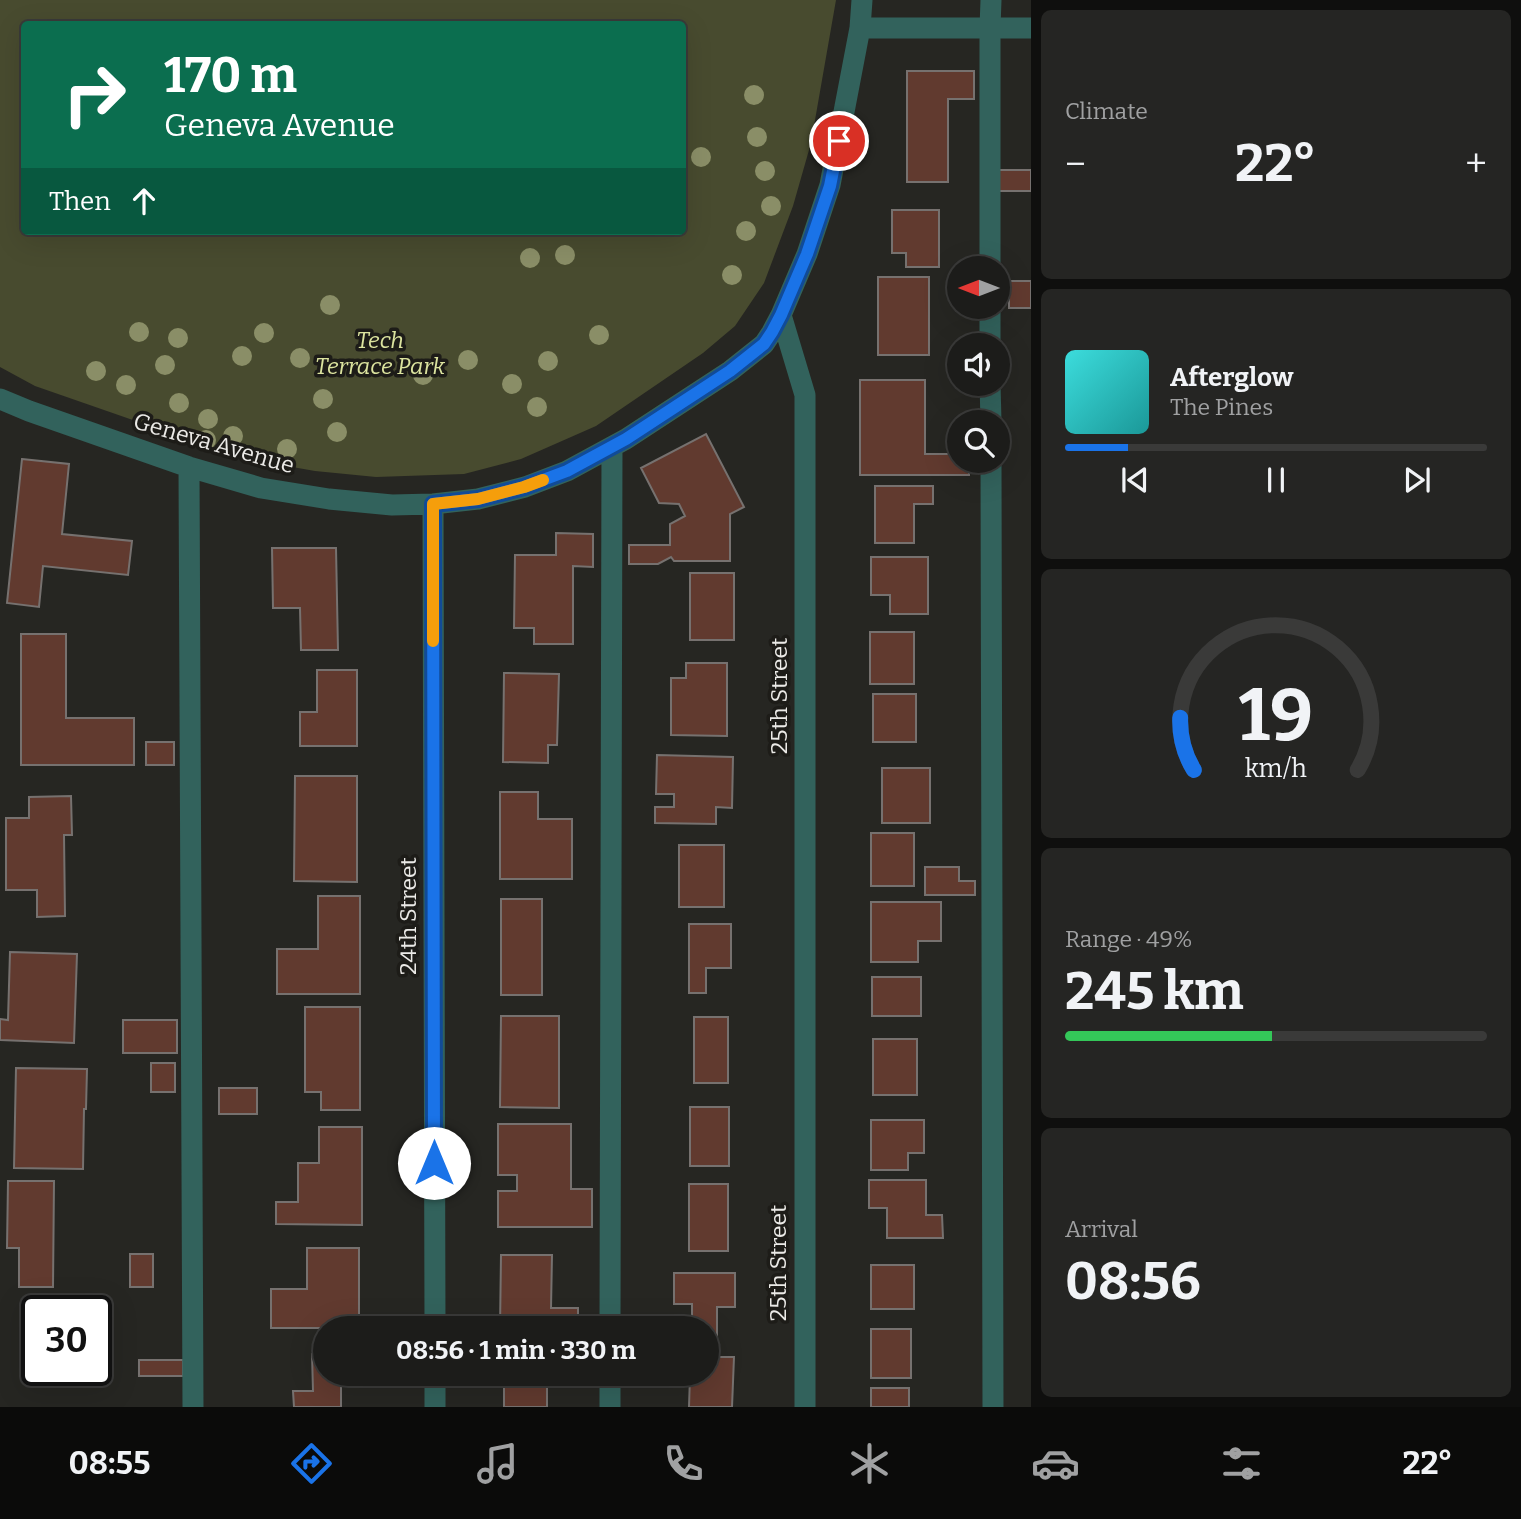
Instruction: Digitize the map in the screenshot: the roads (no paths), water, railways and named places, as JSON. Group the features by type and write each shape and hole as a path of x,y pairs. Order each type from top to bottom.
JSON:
{"street":[{"path":"781,315 807,254 830,186 860,28 862,0"},
{"path":"990,256 991,0"},
{"path":"860,28 1031,27"},
{"name":"Geneva Avenue","path":"0,399 189,467 261,488 329,499 392,505 433,504 478,499 524,487 567,471 612,447 730,371 764,344 781,315"},
{"name":"25th Street","path":"781,315 805,396 804,1407"},
{"path":"610,1316 612,447"},
{"path":"189,467 193,1407"},
{"path":"991,473 993,1407"},
{"name":"24th Street","path":"433,504 435,1316"},
{"path":"435,1386 435,1407"},
{"path":"610,1386 610,1407"}],"park label":[{"name":"Tech Terrace Park","path":"380,353"}]}
